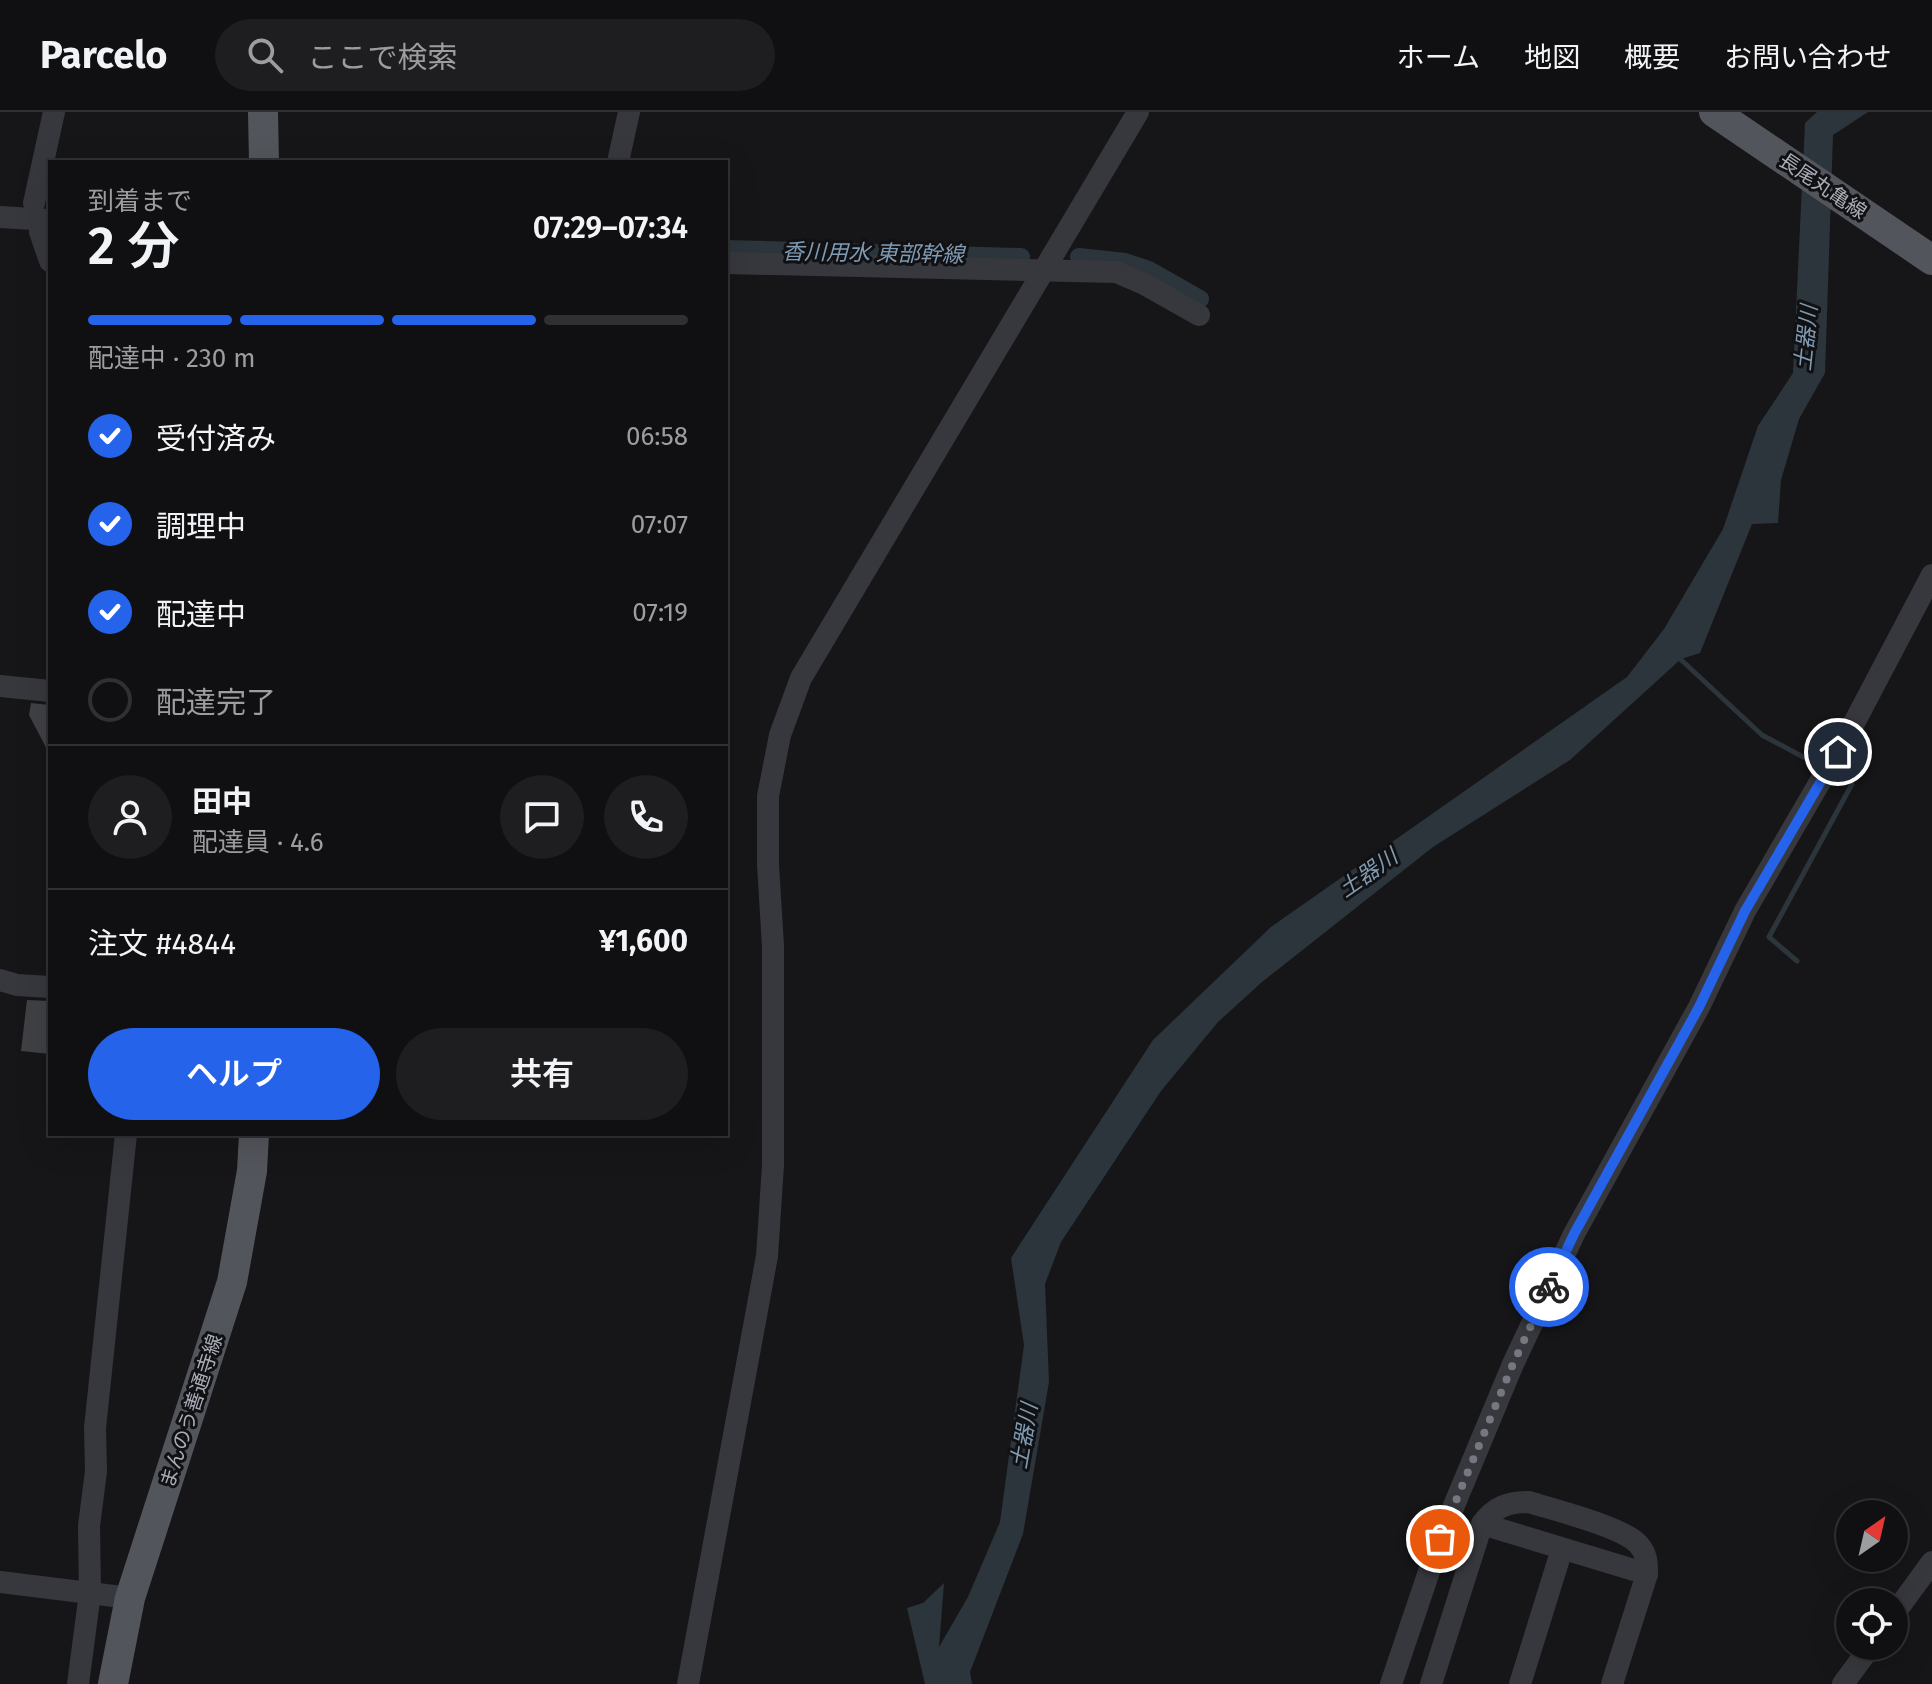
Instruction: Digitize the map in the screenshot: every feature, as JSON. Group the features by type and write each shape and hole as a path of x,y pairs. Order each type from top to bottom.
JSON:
{"main road":[{"path":"263,112 264,160"},
{"name":"長尾丸亀線","path":"1714,112 1932,260"},
{"name":"まんのう善通寺線","path":"116,1683 130,1598 232,1282 252,1171 254,1136"}],"street":[{"path":"34,203 54,112"},
{"path":"618,160 629,112"},
{"path":"688,1684 767,1256 773,1165 768,796 780,735 801,678 1138,112"},
{"path":"0,217 45,226 48,247"},
{"path":"728,263 1116,272 1199,315"},
{"path":"1391,1684 1440,1539 1513,1364 1574,1234 1699,1007 1745,911 1853,725 1932,575"},
{"path":"0,686 48,691"},
{"path":"0,980 17,985 48,987"},
{"path":"78,1684 90,1593 89,1526 96,1471 95,1428 126,1136"},
{"path":"1431,1684 1482,1524 1490,1513 1515,1502 1529,1502 1625,1533 1639,1544 1646,1556 1647,1574 1612,1684"},
{"path":"1482,1524 1647,1574"},
{"path":"1520,1684 1562,1549"},
{"path":"1908,1595 1932,1562"},
{"path":"0,1582 130,1598"},
{"path":"1843,1684 1861,1660"}],"water":[{"name":"土器川","path":"1817,112 1868,112 1833,135 1825,373 1799,419 1781,480 1778,523 1752,524 1700,653 1681,659 1570,760 1433,847 1262,982 1218,1022 1161,1091 1061,1242 1045,1284 1049,1382 1023,1534 970,1672 972,1684 925,1684 907,1608 923,1603 944,1583 939,1647 968,1597 1000,1522 1024,1345 1011,1258 1153,1040 1271,927 1627,677 1664,629 1723,529 1758,426 1793,373 1805,123"}],"building":[{"path":"31,703 48,705 48,751 29,715"},
{"path":"27,1000 48,1001 48,1054 21,1051"}],"waterway":[{"name":"香川用水 東部幹線","path":"728,249 1021,257"},
{"name":"香川用水 東部幹線","path":"1079,257 1125,262 1149,270 1200,299"},
{"path":"1677,656 1762,735 1807,759"},
{"path":"1797,961 1769,937 1852,784 1841,778"}],"way so far":[{"path":"1440,1539 1513,1364 1549,1287"}],"route":[{"path":"1549,1287 1574,1234 1699,1007 1745,911 1838,752"}]}
